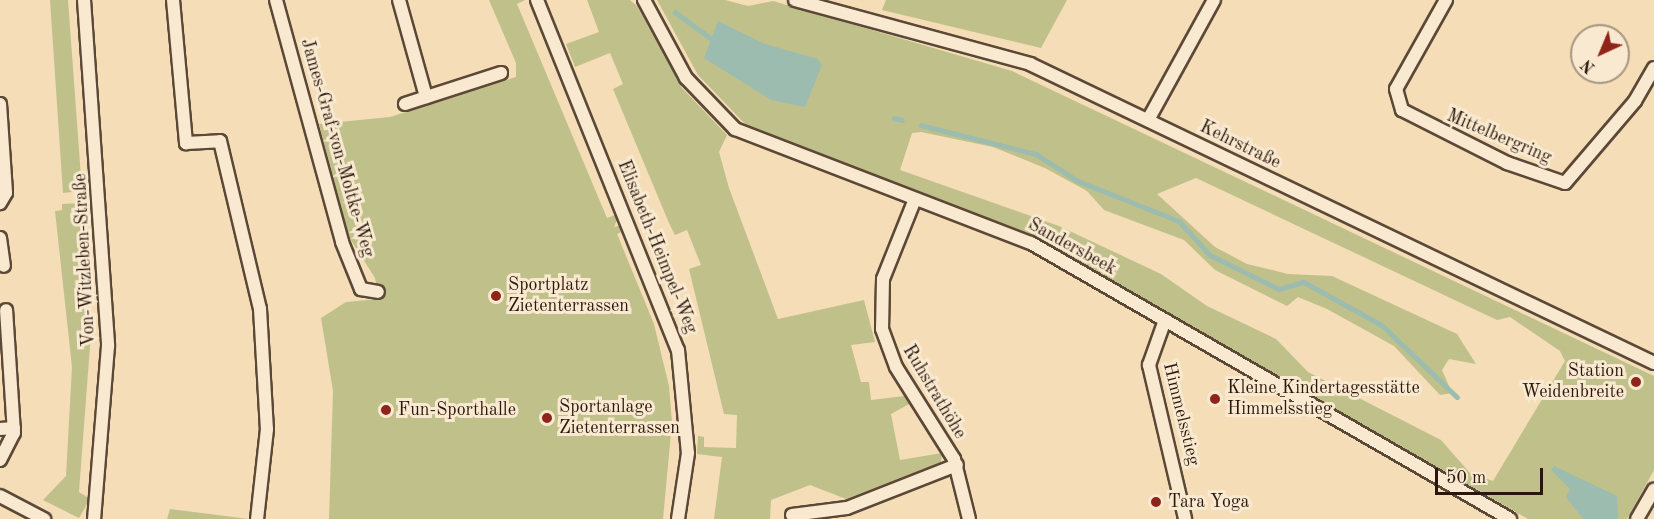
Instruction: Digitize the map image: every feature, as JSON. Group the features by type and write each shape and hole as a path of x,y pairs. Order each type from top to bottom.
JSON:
{"street":[{"name":"Von-Witzleben-Straße","path":"84,0 108,346 94,519"},
{"path":"173,0 186,143 220,141 260,309 267,429 257,519"},
{"name":"James-Graf-von-Moltke-Weg","path":"276,0 342,242 362,289 378,292"},
{"path":"399,0 426,97"},
{"name":"Elisabeth-Heimpel-Weg","path":"537,0 678,350 688,453 678,519"},
{"name":"Sandersbeek","path":"644,0 686,78 722,120 776,149 1024,240 1510,519"},
{"name":"Kehrstraße","path":"795,0 1016,58 1654,363"},
{"path":"1148,120 1214,0"},
{"name":"Mittelbergring","path":"1446,0 1396,88 1402,110 1507,163 1565,183 1635,101 1654,68"},
{"path":"405,104 501,73"},
{"path":"0,104 6,193 0,203"},
{"name":"Ruhstrathöhe","path":"915,199 883,279 882,329 896,367 957,465 969,519"},
{"path":"0,238 4,266"},
{"path":"0,460 14,428 6,310"},
{"name":"Himmelsstieg","path":"1165,320 1149,365 1185,519"},
{"path":"0,429 14,428"},
{"name":"Ruhstrathöhe","path":"792,515 847,508 957,465"},
{"path":"1637,519 1654,489"},
{"path":"0,496 44,519"}],"green space":[{"path":"50,0 68,0 82,191 63,193"},
{"name":"Sportplatz Zietenterrassen","path":"489,0 525,0 517,4 607,218 620,213 614,227 625,224 627,229 617,234 654,324 669,386 672,422 663,519 329,519 333,391 321,318 346,302 379,299 375,278 349,237 319,124 390,117 516,77 516,63"},
{"path":"587,0 630,0 637,6 682,88 727,135 719,152 729,188 778,319 864,300 875,342 851,345 861,382 869,382 871,400 905,396 911,403 891,414 900,460 942,453 941,462 846,499 810,485 771,500 770,519 714,519 722,457 697,454 698,436 704,437 704,447 736,448 737,415 724,414 689,269 701,265 687,230 675,235 669,223 613,89 623,84 610,53 575,67 566,44 599,32"},
{"path":"657,0 725,0 748,6 773,1 1012,71 1654,376 1654,470 1627,519 1528,519 1028,233 748,127 698,75","holes":["921,132 993,147 1045,168 1087,191 1104,210 1184,240 1215,270 1287,306 1298,297 1327,309 1394,346 1440,395 1452,393 1442,370 1449,359 1476,364 1457,334 1332,276 1288,274 1247,264 1215,247 1157,194 1196,178 1497,320 1510,317 1560,351 1565,361 1493,481 1470,473 1441,440 1308,372 1276,339 1207,306 1161,274 1059,226 900,170 912,133"]},
{"path":"886,0 1067,0 1041,48 882,10"},
{"path":"83,203 91,333 79,492 90,499 79,518 43,500 66,476 72,367 55,211 62,210 62,204"},
{"path":"170,509 249,519 167,519"}],"shaded area":[{"path":"718,21 765,44 818,59 822,65 805,107 771,100 704,58"},
{"path":"1554,466 1617,496 1618,519 1583,519 1566,497 1570,489 1551,470"}],"waterway":[{"path":"675,12 716,42"},
{"path":"894,118 902,120"},
{"path":"921,125 1036,154 1078,181 1179,221 1210,255 1279,289 1304,282 1382,325 1457,397"}],"place":[{"name":"Sportplatz Zietenterrassen","path":"496,296"},
{"name":"Station Weidenbreite","path":"1636,382"},
{"name":"Kleine Kindertagesstätte Himmelsstieg","path":"1215,399"},
{"name":"Fun-Sporthalle","path":"386,410"},
{"name":"Sportanlage Zietenterrassen","path":"547,418"},
{"name":"Tara Yoga","path":"1156,502"}]}
